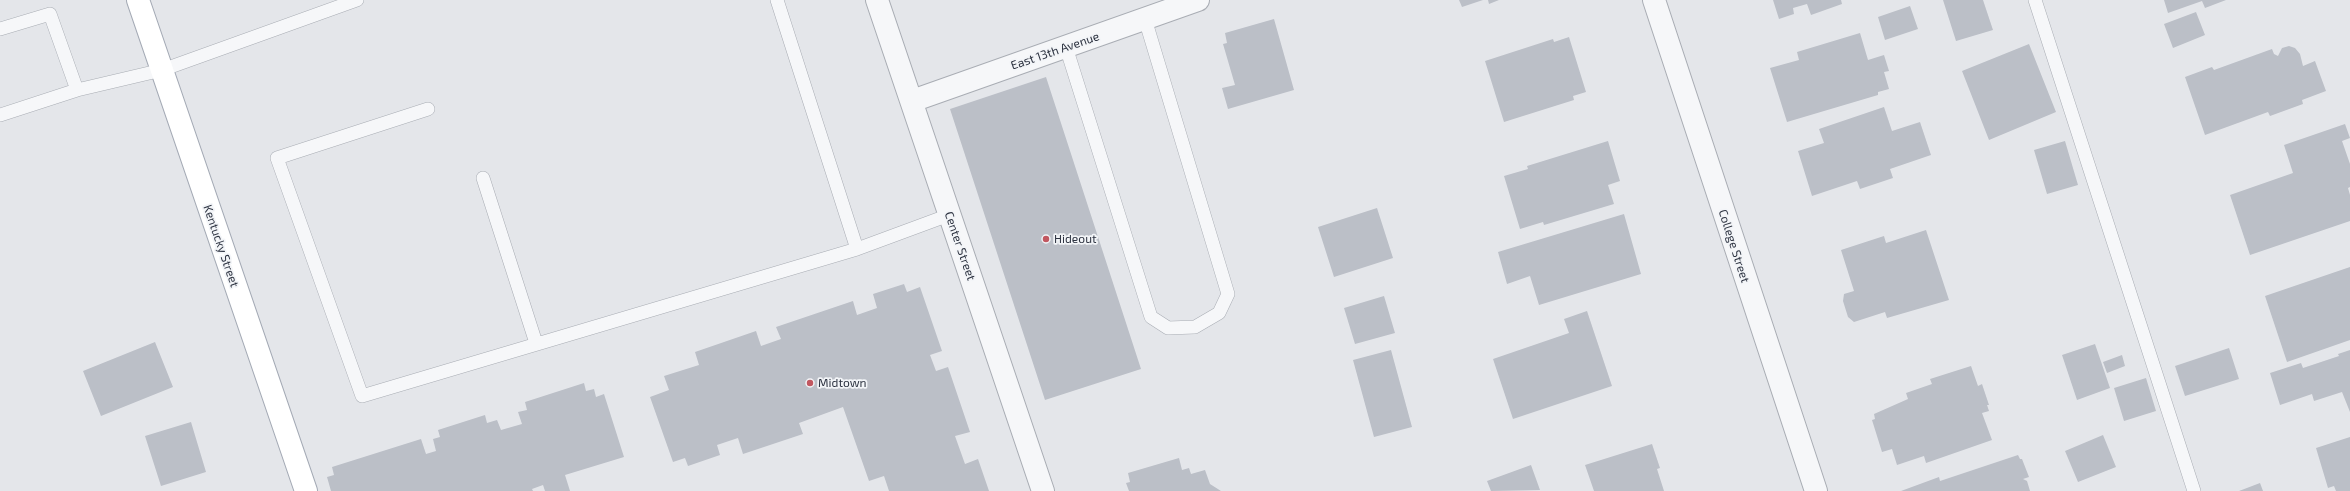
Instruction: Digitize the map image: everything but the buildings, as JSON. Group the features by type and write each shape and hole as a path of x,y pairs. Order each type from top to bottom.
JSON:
{"main road":[{"name":"Kentucky Street","path":"138,0 306,491"}],"street":[{"name":"Center Street","path":"877,0 1043,491"},
{"name":"East 13th Avenue","path":"912,101 1198,0"},
{"name":"College Street","path":"1654,0 1816,491"}],"lane":[{"path":"0,115 77,90 162,70 358,0"},
{"path":"777,0 856,249"},
{"path":"2034,0 2194,491"},
{"path":"0,29 50,14 77,90"},
{"path":"1066,47 1151,317 1168,328 1195,327 1219,313 1228,294 1145,19"},
{"path":"428,109 277,158 362,396 536,342 856,249 949,215"},
{"path":"482,178 536,342"}],"place":[{"name":"Hideout","path":"1046,239"},
{"name":"Midtown","path":"810,383"}]}
